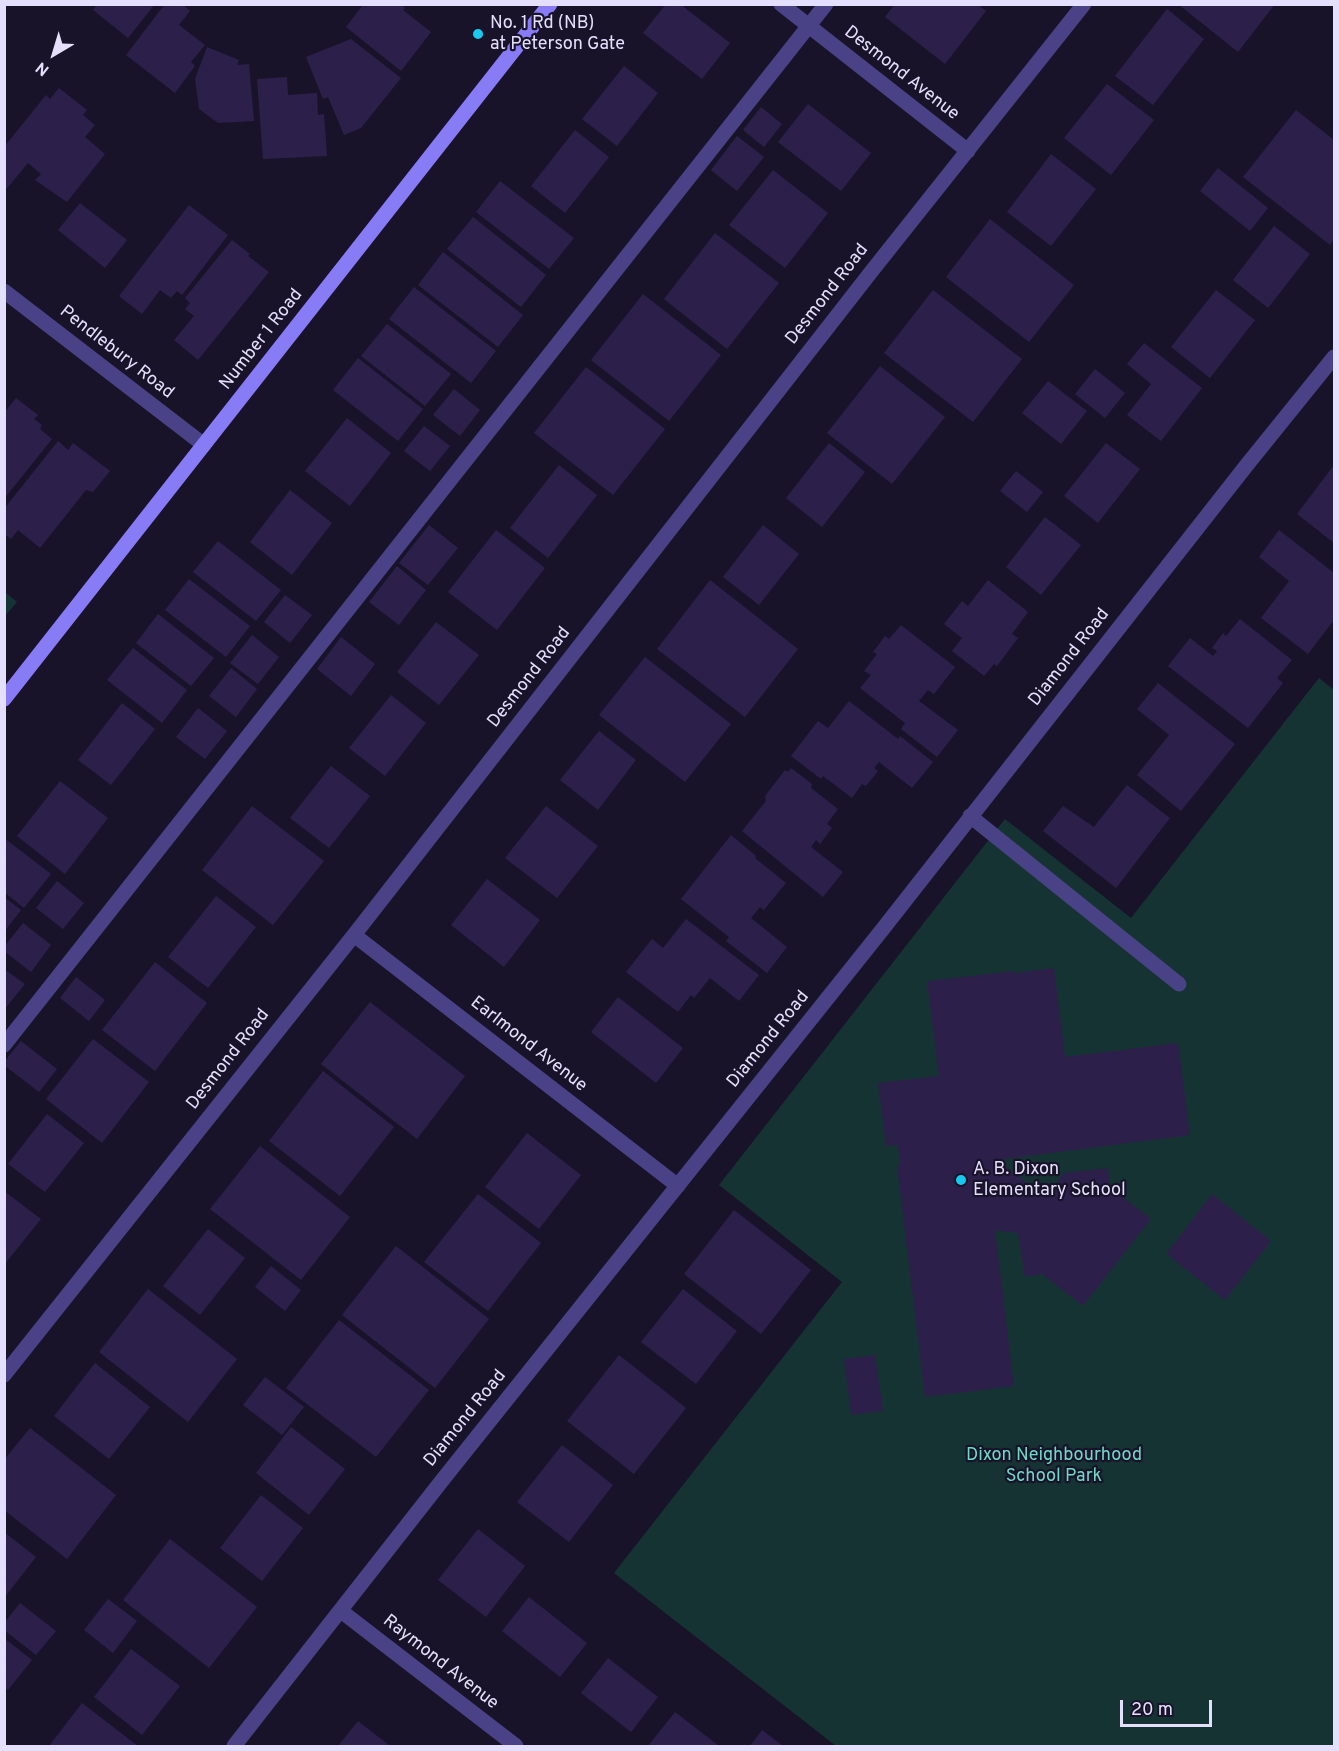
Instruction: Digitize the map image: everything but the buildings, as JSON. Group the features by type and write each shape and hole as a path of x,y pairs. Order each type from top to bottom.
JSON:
{"main road":[{"name":"Number 1 Road","path":"4,699 550,4"}],"street":[{"name":"Desmond Avenue","path":"782,4 968,151"},
{"path":"4,1045 826,4"},
{"name":"Desmond Road","path":"4,1375 10,1358 354,935 871,272 1084,4"},
{"name":"Pendlebury Road","path":"4,291 204,445"},
{"name":"Diamond Road","path":"234,1746 444,1478 1335,357"},
{"path":"970,816 1179,984"},
{"name":"Earlmond Avenue","path":"354,935 678,1186"},
{"name":"Raymond Avenue","path":"341,1611 516,1746"}],"green space":[{"path":"5,592 17,602 5,616"},
{"name":"Dixon Neighbourhood School Park","path":"1319,678 1334,690 1334,1746 836,1746 614,1573 842,1282 719,1185 1005,819 1131,918"}],"place":[{"name":"No. 1 Rd (NB) at Peterson Gate","path":"478,34"},
{"name":"A. B. Dixon Elementary School","path":"961,1180"}]}
